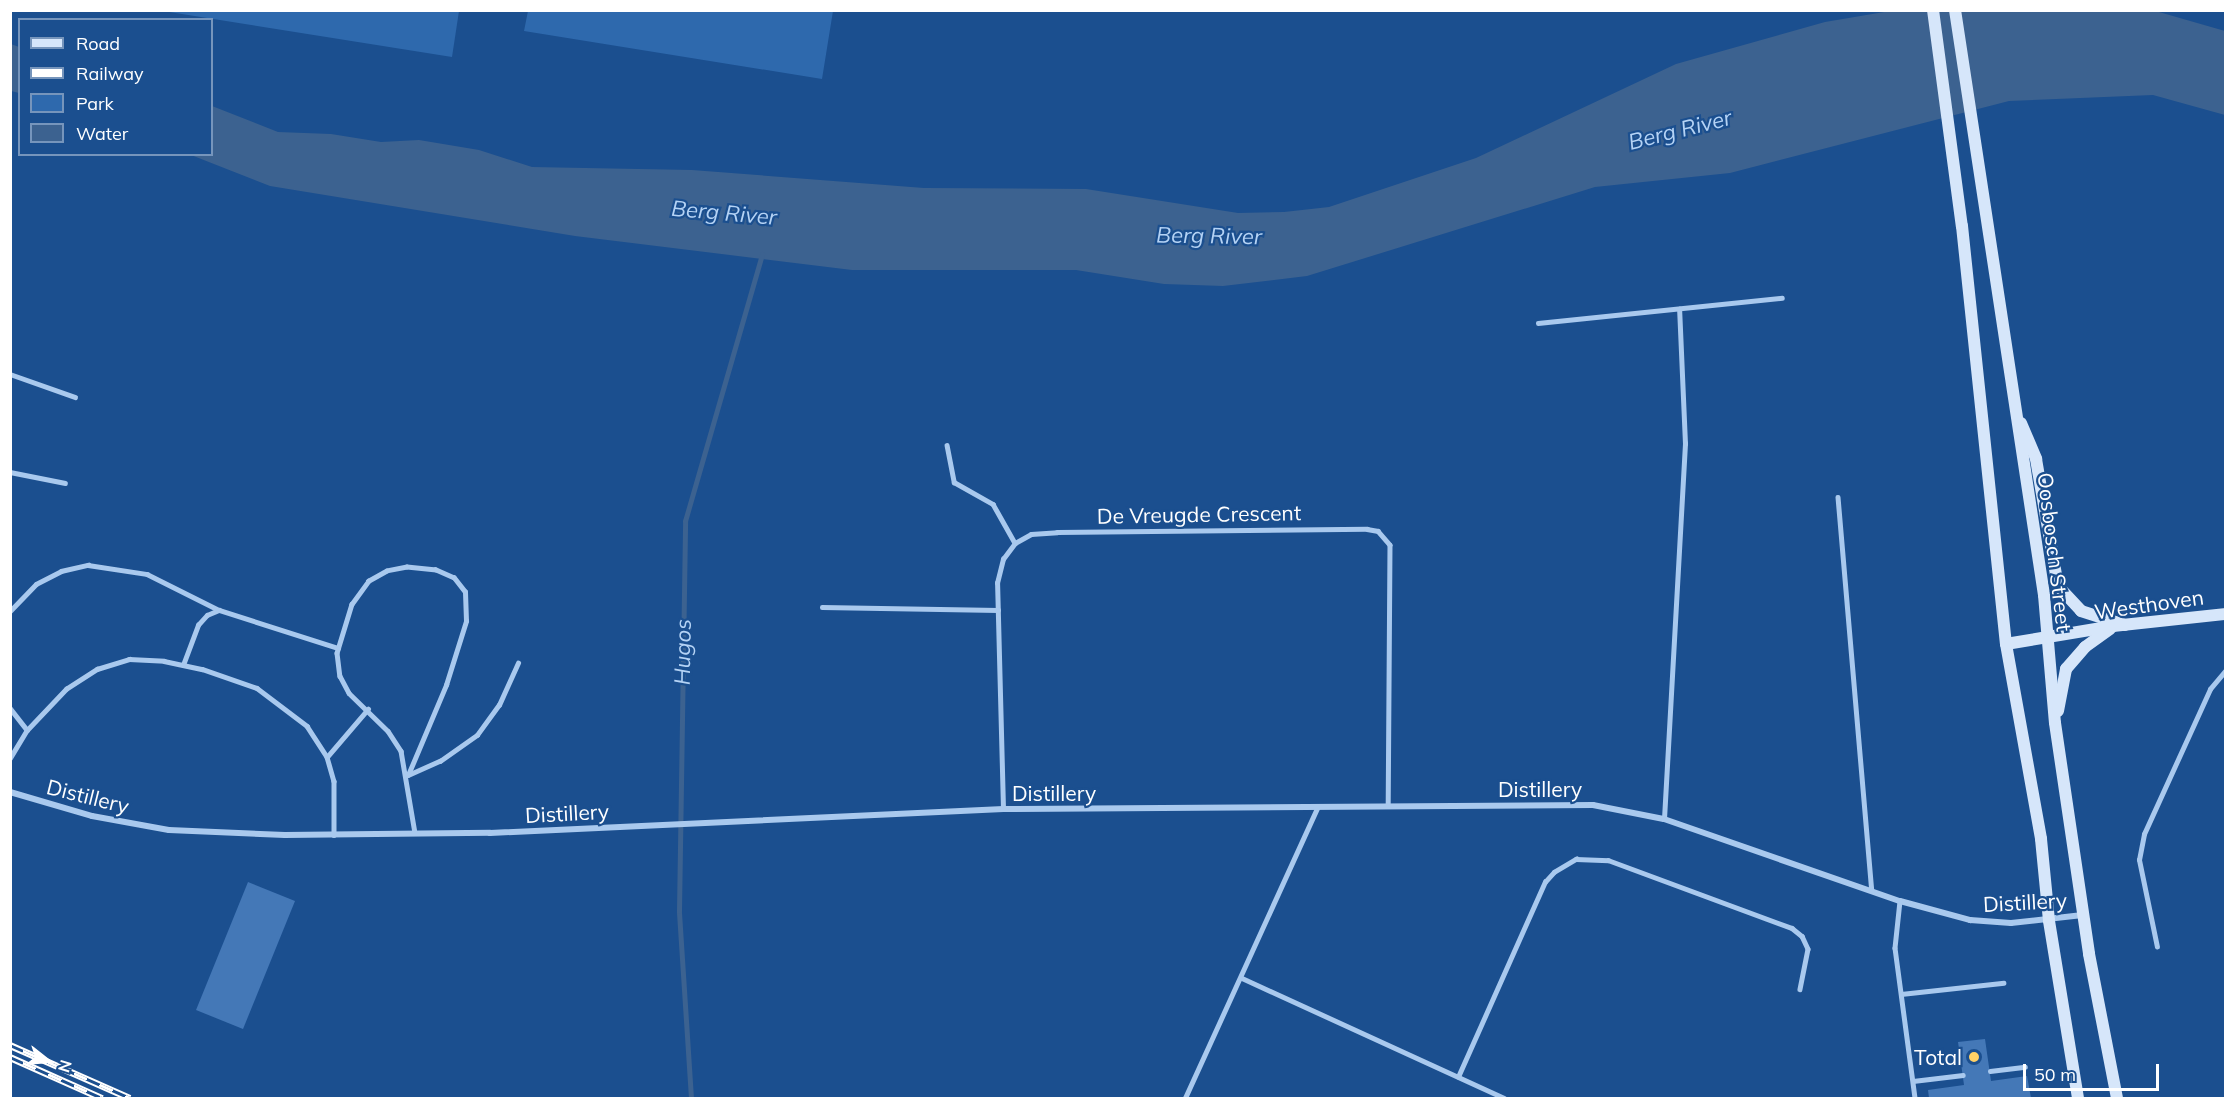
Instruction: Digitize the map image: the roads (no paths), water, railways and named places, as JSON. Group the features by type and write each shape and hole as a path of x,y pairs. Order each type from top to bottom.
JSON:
{"main road":[{"path":"1933,10 1962,226 2006,645 2041,839 2049,921 2078,1098"},
{"name":"Oosbosch Street","path":"1955,10 1985,223 2044,596 2055,723 2084,915 2117,1098"},
{"path":"2016,411 2036,459 2058,586 2081,611 2119,626"},
{"name":"Westhoven","path":"2006,645 2119,626 2226,614"},
{"path":"2055,723 2066,669 2085,647 2119,626"}],"street":[{"name":"Distillery","path":"10,792 92,816 169,830 334,835 677,825 1003,809 1593,805 1664,819 1900,901 1970,920 2049,921 2084,915"}],"lane":[{"path":"1538,323 1782,298"},
{"path":"1664,819 1685,444 1679,309"},
{"path":"10,374 75,397"},
{"path":"947,445 954,482 993,504 1015,543 1003,559 997,583 1003,809"},
{"path":"10,472 66,483"},
{"path":"1838,497 1872,891"},
{"name":"De Vreugde Crescent","path":"1015,543 1031,534 1057,532 1378,531 1390,545 1388,806"},
{"path":"10,611 36,584 61,571 88,565 147,574 219,610 338,648"},
{"path":"408,775 459,651 466,621 465,592 454,578 436,570 407,567 387,571 369,581 352,604 338,648 339,676 349,693 368,709 401,752 408,775 415,833"},
{"path":"822,607 998,610"},
{"path":"183,665 198,625 207,615 219,610"},
{"path":"10,758 27,730 66,689 97,669 129,660 183,665 257,688 283,704 307,726 327,757 334,781 334,835"},
{"path":"408,775 440,761 477,735 499,705 518,663"},
{"path":"2157,947 2139,860 2144,834 2210,689 2226,670"},
{"path":"10,708 27,730"},
{"path":"327,757 368,709"},
{"path":"1185,1098 1242,978 1317,808"},
{"path":"1458,1077 1545,882 1554,872 1576,859 1608,860 1792,928 1802,936 1808,949 1800,989"},
{"path":"1900,901 1895,948 1915,1098"},
{"path":"1242,978 1504,1098"},
{"path":"1901,994 2003,983"},
{"path":"1990,1071 2025,1067"},
{"path":"1913,1081 1963,1075"}],"water":[{"name":"Berg River","path":"1896,10 2152,10 2225,31 2225,115 2153,95 2009,101 1730,173 1595,187 1307,276 1223,286 1164,284 1076,270 852,270 575,236 270,186 194,156 213,156 213,106 278,132 331,134 381,142 419,140 479,150 532,167 692,170 924,188 1086,189 1238,213 1284,212 1329,207 1476,158 1676,64 1825,22"},
{"path":"11,44 18,47 18,93 11,91"}],"waterway":[{"name":"Hugos","path":"691,1098 679,911 685,521 762,254"}],"railway":[{"path":"10,1045 130,1098"},
{"path":"10,1057 102,1098"}],"place":[{"name":"Total","path":"1974,1057"}]}
